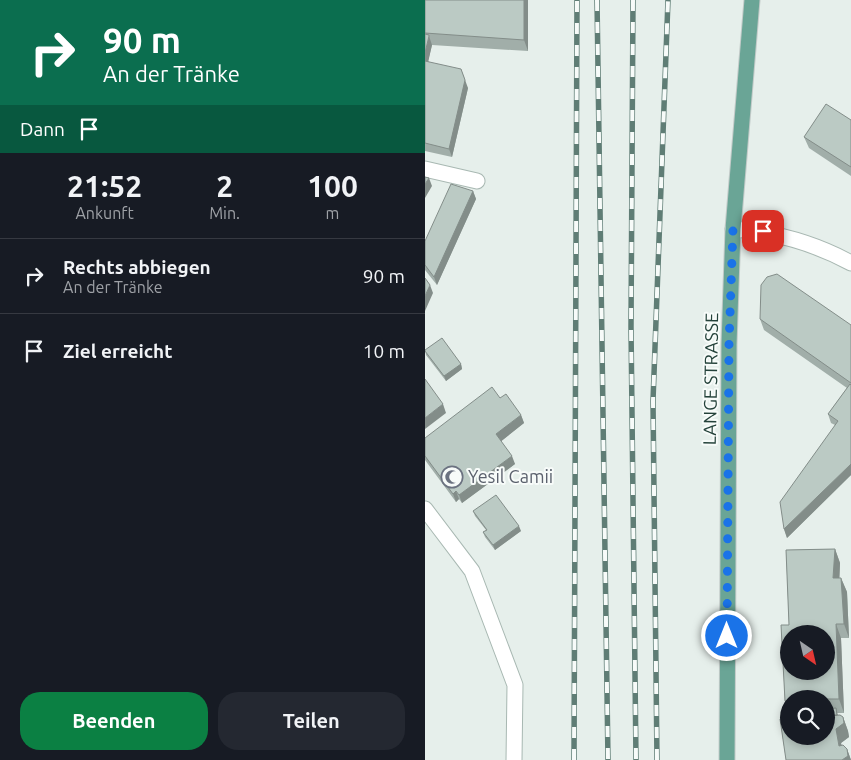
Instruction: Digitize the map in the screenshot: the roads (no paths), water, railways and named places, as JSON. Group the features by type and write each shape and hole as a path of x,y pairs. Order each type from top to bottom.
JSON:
{"main road":[{"name":"LANGE STRASSE","path":"727,760 729,354 733,229 752,0"}],"street":[{"path":"425,169 477,181"},
{"path":"733,229 763,231 823,248 851,263"},
{"path":"425,509 472,572 515,685 514,760"}],"railway":[{"path":"574,760 577,0"},
{"path":"597,0 608,760"},
{"path":"633,0 631,327 636,760"},
{"path":"657,760 653,401 668,0"}],"place":[{"name":"Yesil Camii","path":"452,477"}]}
